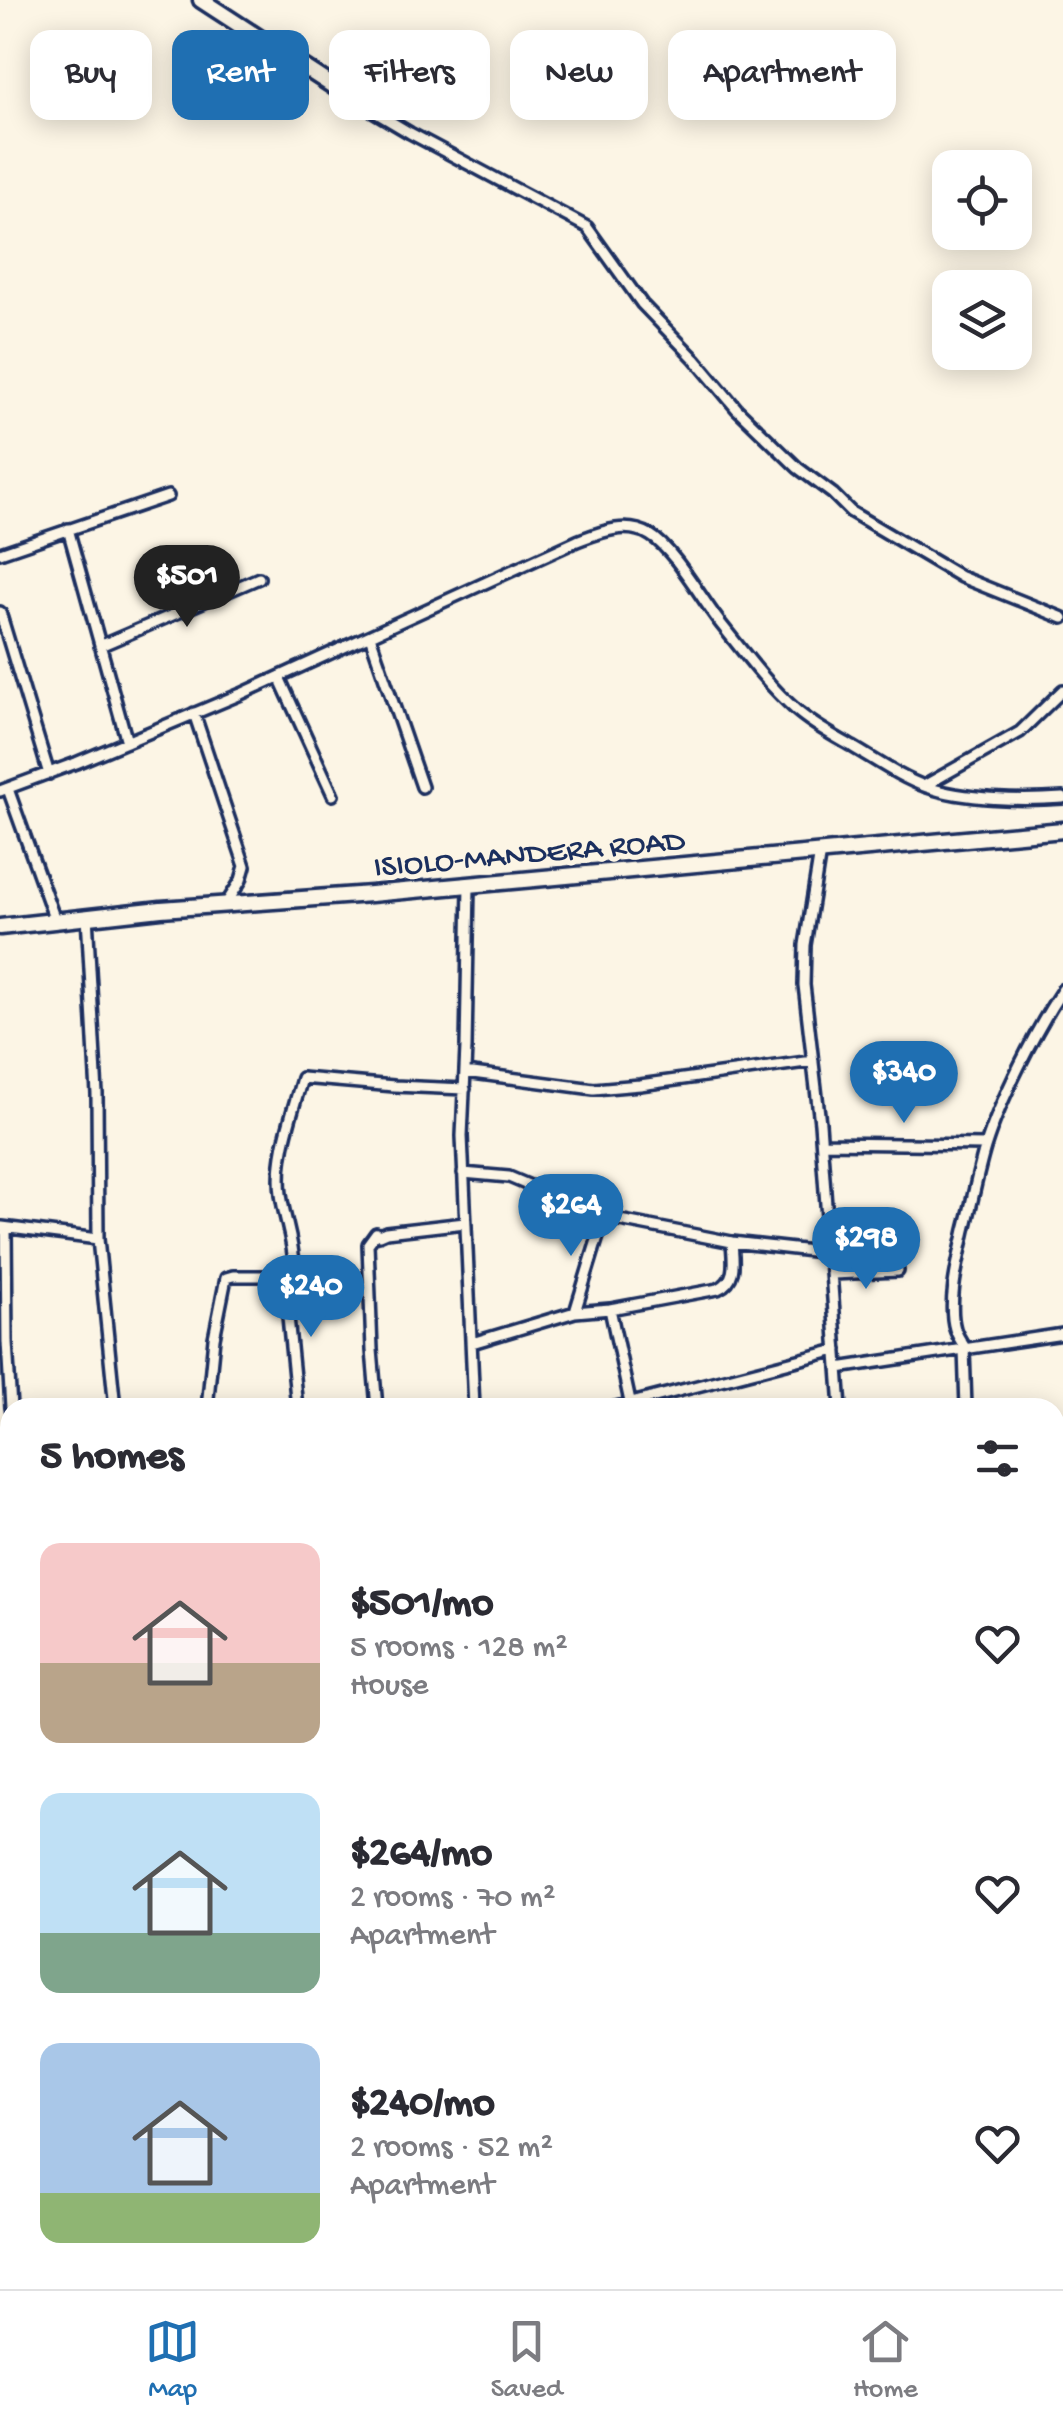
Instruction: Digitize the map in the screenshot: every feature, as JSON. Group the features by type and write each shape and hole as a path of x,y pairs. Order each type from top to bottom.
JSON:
{"highway":[{"path":"201,0 329,83"},
{"name":"ISIOLO-MANDERA ROAD","path":"0,927 1063,830"}],"street":[{"path":"388,120 587,228 642,304 738,409 798,468 851,512 962,577 1063,618"},
{"path":"0,553 168,496"},
{"path":"68,529 127,742"},
{"path":"55,920 36,863 4,790 127,742 611,529 639,530 668,549 758,672 800,714 864,754 924,786 949,792 1034,800 1063,798"},
{"path":"100,646 258,578"},
{"path":"0,612 49,774"},
{"path":"370,636 422,788"},
{"path":"278,677 333,795"},
{"path":"924,786 1020,732 1063,690"},
{"path":"194,713 245,866 226,904"},
{"path":"820,852 804,985 822,1143 840,1398"},
{"path":"469,885 463,1173 474,1398"},
{"path":"88,916 98,1094 98,1239 114,1398"},
{"path":"966,1398 965,1349 955,1331 958,1252 986,1145 1011,1086 1063,990"},
{"path":"466,1072 594,1088 814,1061"},
{"path":"297,1398 284,1276 294,1264 280,1193 282,1157 302,1078 465,1089"},
{"path":"822,1143 986,1145"},
{"path":"463,1173 510,1177 604,1217 732,1242 829,1253"},
{"path":"575,1312 604,1217"},
{"path":"376,1398 368,1244 376,1233 465,1223"},
{"path":"10,1398 3,1227 98,1239"},
{"path":"472,1342 575,1312 724,1287 733,1274 732,1242"},
{"path":"833,1274 898,1271"},
{"path":"208,1398 226,1278 284,1276"},
{"path":"610,1308 629,1398"},
{"path":"838,1368 1063,1334"},
{"path":"648,1398 837,1350"}]}
